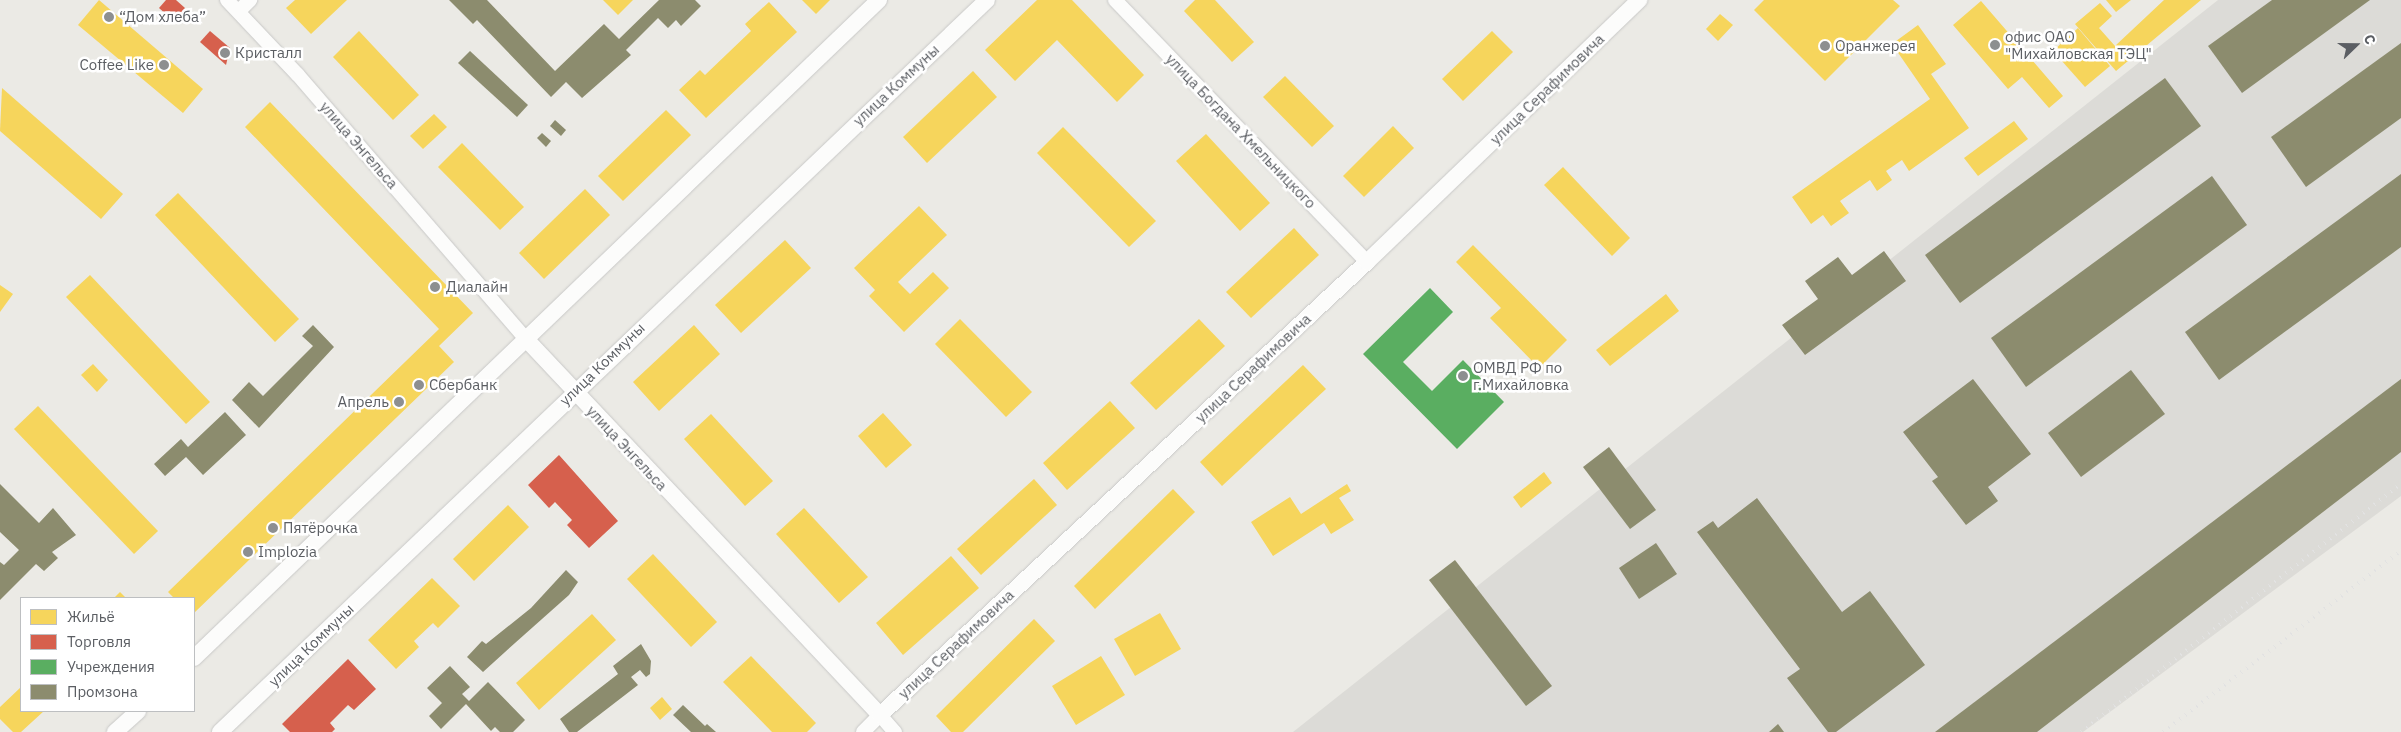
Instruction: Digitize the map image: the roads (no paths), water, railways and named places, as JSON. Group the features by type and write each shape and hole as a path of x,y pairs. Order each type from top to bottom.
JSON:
{"street":[{"name":"улица Энгельса","path":"227,0 239,11 574,392 895,732"},
{"path":"239,11 250,0"},
{"path":"195,657 879,0"},
{"name":"улица Коммуны","path":"220,732 574,392 988,0"},
{"name":"улица Богдана Хмельницкого","path":"1116,0 1367,262"},
{"name":"улица Серафимовича","path":"862,732 1367,262 1640,0"},
{"path":"115,732 137,712"}],"railway":[{"path":"2081,732 2401,484"},
{"path":"2163,732 2401,551"}],"place":[{"name":"“Дом хлеба”","path":"109,17"},
{"name":"офис ОАО \"Михайловская ТЭЦ\"","path":"1995,45"},
{"name":"Оранжерея","path":"1825,46"},
{"name":"Кристалл","path":"225,53"},
{"name":"Coffee Like","path":"164,65"},
{"name":"Диалайн","path":"435,287"},
{"name":"ОМВД РФ по г.Михайловка","path":"1463,376"},
{"name":"Сбербанк","path":"419,385"},
{"name":"Апрель","path":"399,402"},
{"name":"Пятёрочка","path":"273,528"},
{"name":"Implozia","path":"248,552"}]}
